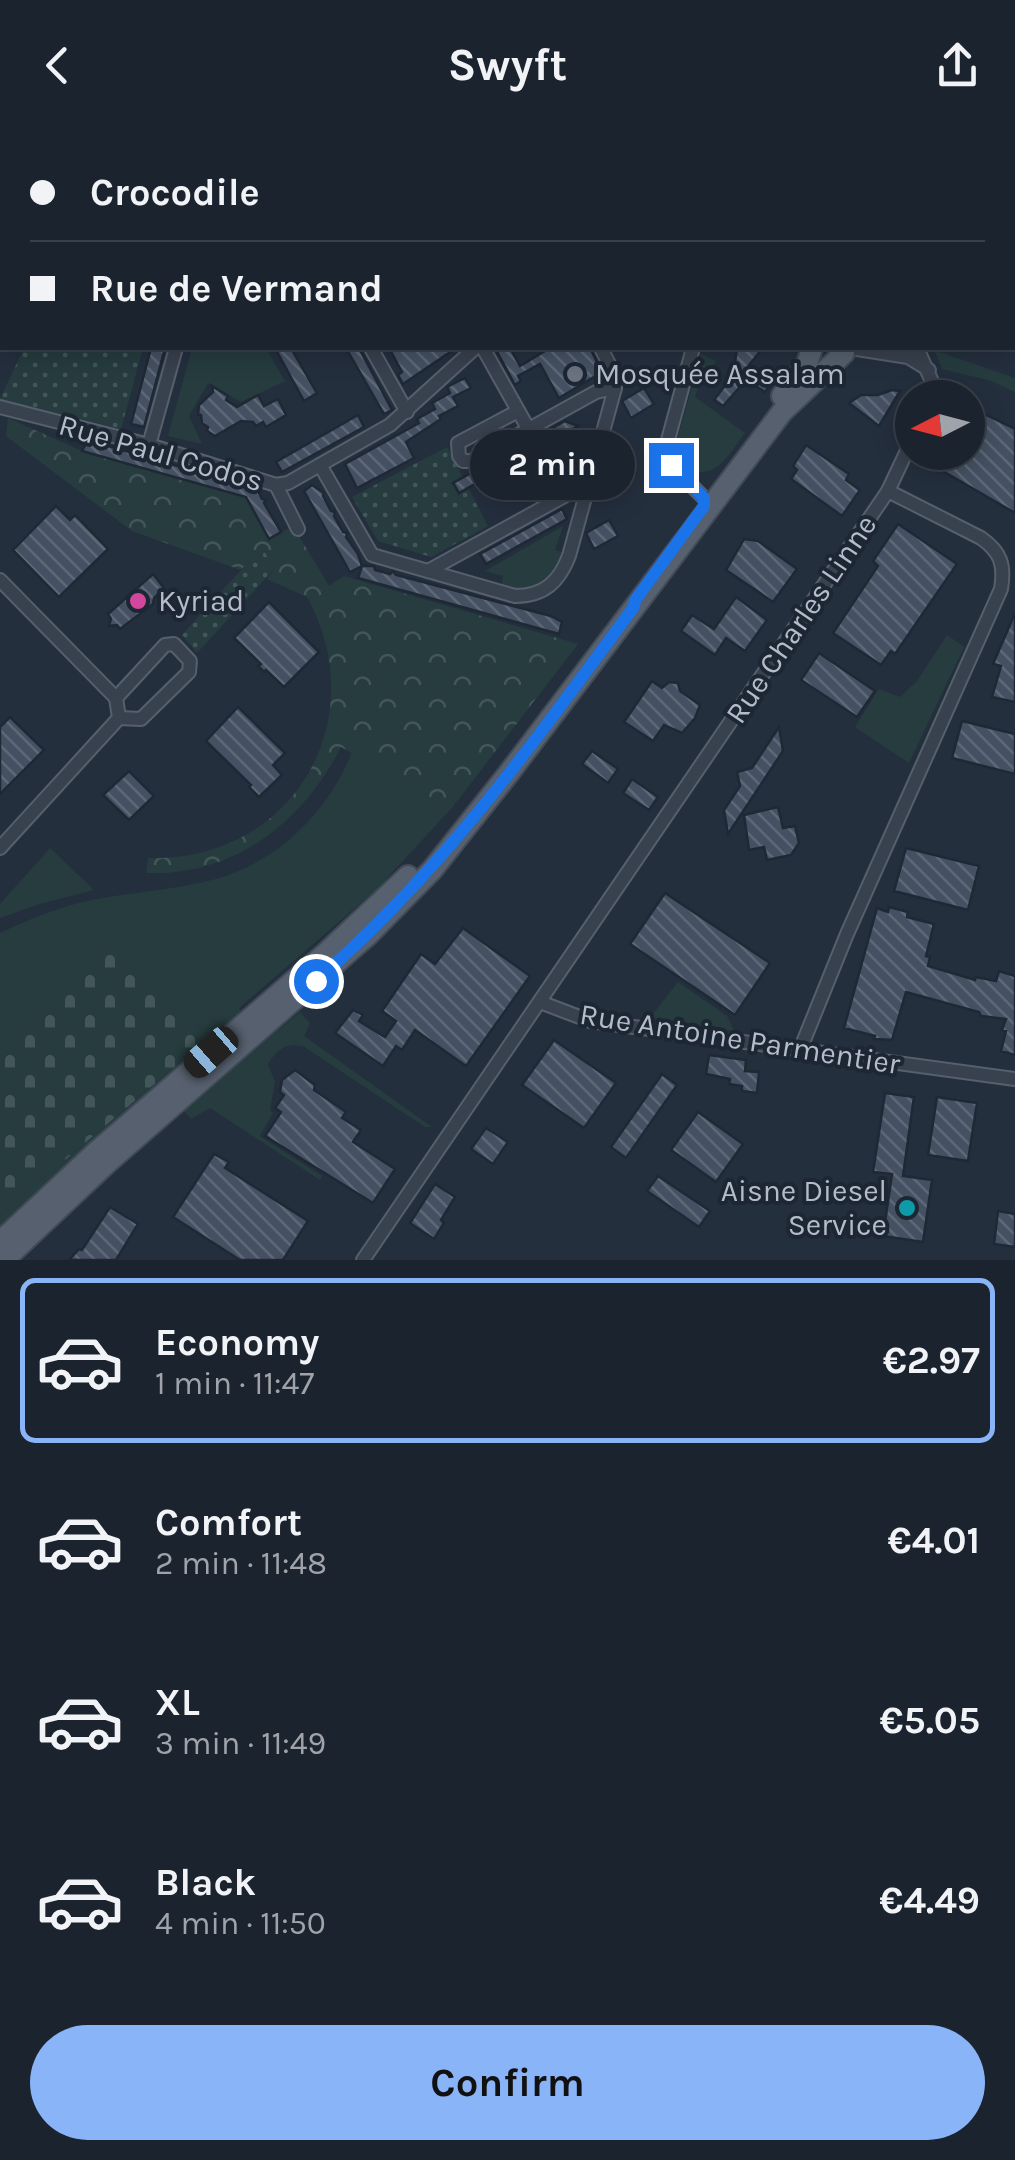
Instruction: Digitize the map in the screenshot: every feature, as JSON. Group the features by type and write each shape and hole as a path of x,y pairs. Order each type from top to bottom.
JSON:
{"main road":[{"path":"4,1260 106,1164 395,908 468,826 633,608 807,364 811,350"},
{"path":"0,1242 96,1152 338,942 432,851 782,412 853,350"}],"street":[{"path":"149,445 175,350"},
{"path":"372,350 407,412"},
{"path":"276,485 288,483 390,425 473,350"},
{"path":"483,350 529,430"},
{"path":"320,465 372,554 514,596 545,590 564,569 614,388 614,374 601,350"},
{"path":"689,350 665,450 671,465 708,501"},
{"path":"853,350 908,356 929,370"},
{"path":"918,350 932,380"},
{"path":"518,410 458,443 459,456 471,461 596,392 614,388"},
{"name":"Rue Paul Codos","path":"0,407 149,445 276,485 298,529"},
{"path":"888,490 898,470"},
{"path":"428,571 588,484"},
{"name":"Rue Charles Linne","path":"540,1002 888,490 994,547 1005,567 1001,588 847,934 800,1050"},
{"path":"0,580 116,698 119,718"},
{"path":"116,698 165,645 174,644 190,661 189,672 141,720 119,718"},
{"path":"0,848 119,718"},
{"name":"Rue Antoine Parmentier","path":"363,1260 540,1002 590,1021 688,1037 1015,1079"}],"green space":[{"path":"23,350 142,350 121,429 0,399"},
{"path":"191,350 267,350 285,381 241,402 208,383 189,416 202,444 168,436"},
{"path":"934,350 1015,378 1015,392 991,381 942,369"},
{"path":"701,354 716,361 709,373 703,373 695,397 745,433 719,465 704,472 684,466 675,447"},
{"path":"8,418 82,451 246,497 269,539 293,526 329,586 344,576 578,644 451,809 341,747 306,799 262,840 208,865 178,872 146,873 148,858 198,853 242,837 279,811 307,776 324,736 331,691 326,644 307,597 267,579 274,569 262,548 241,570 132,531 6,436"},
{"path":"447,447 488,526 431,557 378,541 352,497"},
{"path":"563,526 555,550 565,553 554,572 540,584 512,590 501,587 503,576 485,571"},
{"path":"262,547 274,569 197,653 182,635"},
{"path":"947,635 964,647 909,763 855,727 879,689 900,697 917,681"},
{"path":"352,752 451,809 376,890 239,1008 243,1015 0,1233 0,1215 210,1037 99,944 0,1049 0,933 69,906 199,883 239,871 299,831 329,795"},
{"path":"50,848 94,890 0,918 0,904"},
{"path":"99,943 210,1037 0,1215 0,1049"},
{"path":"678,982 727,1016 734,1031 649,1019"},
{"path":"300,1012 310,1023 304,1036 432,1127 425,1127 297,1045 282,1048 268,1064 275,1082 270,1110 273,1113 260,1136 322,1176 320,1180 210,1108 191,1119 182,1109"}],"building":[{"path":"150,350 164,350 144,427 131,424"},
{"path":"276,350 292,350 317,393 304,401"},
{"path":"347,350 360,350 392,410 384,414"},
{"path":"390,350 453,350 403,384 398,375 402,372"},
{"name":"Mosquée Assalam","path":"496,350 511,350 520,366 547,350 591,350 602,372 559,398 540,364 518,376 521,381 515,385"},
{"path":"737,350 761,350 749,365 771,384 765,392 746,380 723,406 714,400 729,380"},
{"path":"465,378 471,388 453,397 458,406 406,442 414,458 357,488 345,464 419,423 417,419 435,409 432,403 450,393 447,387"},
{"path":"212,386 237,407 258,395 264,406 278,399 286,415 266,427 263,422 256,426 241,421 215,436 207,431 198,415 199,405 213,392"},
{"path":"644,388 654,404 631,418 622,401"},
{"path":"895,390 895,399 879,426 849,403 861,395"},
{"path":"985,414 1015,429 1015,513 941,470 985,470"},
{"path":"358,415 364,427 282,472 276,462"},
{"path":"565,421 578,426 459,493 453,483"},
{"path":"88,440 257,489 281,532 269,539 246,497 82,451"},
{"path":"806,445 849,474 846,480 860,490 842,516 791,479 797,470 793,466"},
{"path":"626,456 636,473 612,486 603,469"},
{"path":"312,485 324,493 362,566 350,572 304,491"},
{"path":"56,506 70,520 75,515 108,549 59,597 13,550"},
{"path":"562,509 567,519 486,564 480,554"},
{"path":"609,520 618,536 594,549 586,533"},
{"path":"898,524 957,564 895,654 891,651 881,665 833,633 878,566 873,561"},
{"path":"744,539 758,541 797,569 773,602 726,570"},
{"path":"362,566 374,566 375,570 390,574 393,571 396,575 551,616 562,622 559,634 358,578"},
{"name":"Kyriad","path":"153,574 164,588 153,604 120,629 117,625 109,626 108,614"},
{"path":"736,597 767,620 745,651 726,638 715,655 681,631 692,615 714,629"},
{"path":"269,602 319,652 284,687 264,672 258,666 261,664 234,638"},
{"path":"1015,613 1015,702 992,697 1001,666 993,664"},
{"path":"819,653 875,691 857,717 801,680"},
{"path":"652,681 662,688 669,682 678,683 680,691 700,705 682,733 664,725 653,741 624,722"},
{"path":"238,707 285,753 273,765 282,775 259,797 206,741"},
{"path":"10,717 44,750 0,794 0,727"},
{"path":"962,721 1015,734 1015,774 952,758"},
{"path":"779,727 783,751 728,834 724,810 740,786 737,772 752,768"},
{"path":"592,751 618,769 608,783 582,764"},
{"path":"129,771 154,796 129,820 103,795"},
{"path":"632,779 658,797 649,810 623,793"},
{"path":"778,807 783,828 795,826 799,843 791,855 767,860 764,847 749,850 744,815"},
{"path":"906,848 979,866 968,910 894,891"},
{"path":"665,893 770,963 735,1015 630,944"},
{"path":"889,907 934,924 926,956 930,957 928,966 975,980 976,977 996,981 999,971 1015,976 1015,1055 1001,1051 1006,1019 981,1016 979,1012 906,992 892,1040 874,1039 875,1036 844,1028 877,908 888,912"},
{"path":"463,928 530,976 466,1066 415,1030 402,1050 396,1046 383,1066 335,1033 353,1010 363,1015 359,1021 385,1037 396,1021 382,1011 421,954 435,964"},
{"path":"554,1040 616,1083 584,1128 522,1085"},
{"path":"709,1055 746,1060 745,1071 759,1072 757,1093 742,1091 742,1086 729,1084 730,1079 706,1074"},
{"path":"295,1070 315,1085 314,1090 346,1112 342,1118 361,1130 353,1142 395,1169 373,1203 265,1136 281,1112 275,1108 284,1095 280,1092 282,1080"},
{"path":"662,1074 677,1085 626,1158 611,1147"},
{"path":"885,1093 914,1097 903,1176 932,1180 923,1242 883,1236 892,1174 873,1172"},
{"path":"937,1097 977,1103 968,1161 928,1155"},
{"path":"698,1112 743,1144 716,1182 671,1150"},
{"path":"486,1128 508,1142 493,1164 471,1149"},
{"path":"214,1154 229,1162 225,1168 308,1221 283,1260 240,1260 173,1217"},
{"path":"658,1176 710,1211 699,1227 647,1191"},
{"path":"435,1184 455,1197 434,1239 410,1223"},
{"path":"110,1207 138,1224 116,1260 69,1260 82,1250"},
{"path":"998,1211 1015,1214 1015,1247 994,1244"}],"place":[{"name":"Mosquée Assalam","path":"575,374"},
{"name":"Kyriad","path":"138,601"},
{"name":"Aisne Diesel Service","path":"907,1208"}],"route":[{"path":"316,981 395,908 468,826 566,699 704,506 704,498 671,465"}]}
